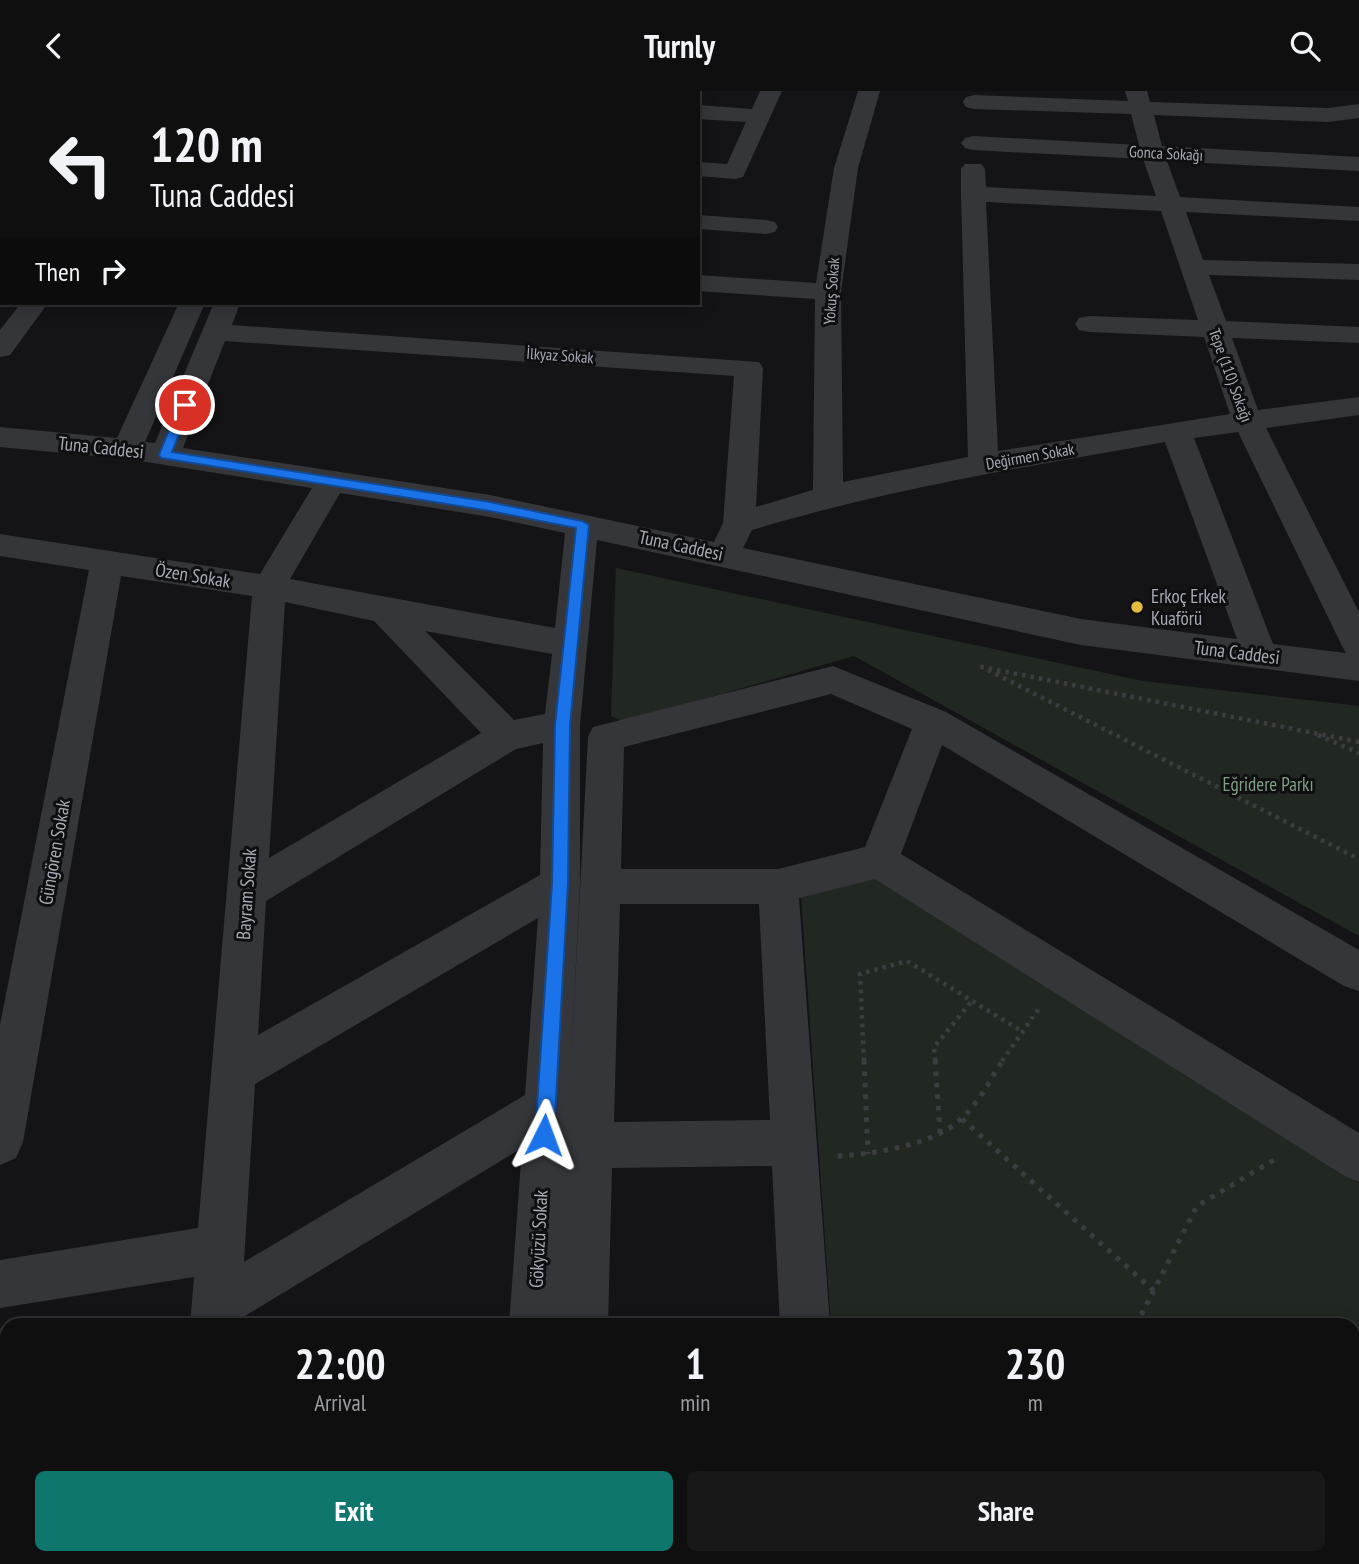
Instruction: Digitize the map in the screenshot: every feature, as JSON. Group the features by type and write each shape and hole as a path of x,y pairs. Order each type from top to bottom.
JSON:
{"street":[{"path":"700,169 735,172 771,91"},
{"name":"Yokuş Sokak","path":"828,496 828,292 846,168 869,91"},
{"path":"983,464 973,194 974,97 1138,100 1328,115 1359,111"},
{"name":"Tepe (110) Sokağı","path":"1138,100 1152,152 1191,267 1247,420 1359,646"},
{"path":"700,111 759,116"},
{"path":"1328,115 1358,166"},
{"name":"Gonca Sokağı","path":"972,143 1358,166"},
{"path":"973,194 1359,214"},
{"path":"700,222 766,227"},
{"path":"1191,267 1359,272"},
{"path":"700,283 828,292"},
{"path":"0,349 33,305"},
{"path":"127,449 191,305"},
{"path":"165,455 226,305"},
{"path":"1089,324 1359,335"},
{"name":"İlkyaz Sokak","path":"215,332 749,368 740,523"},
{"name":"Değirmen Sokak","path":"740,523 828,496 983,464 1247,420 1354,416"},
{"path":"1175,431 1260,655"},
{"name":"Tuna Caddesi","path":"0,437 127,449 490,506 1081,632 1359,668"},
{"name":"Bayram Sokak","path":"215,1315 269,587 332,481"},
{"path":"724,554 740,523"},
{"name":"Gökyüzü Sokak","path":"534,1318 546,1108 581,885 562,725 582,525"},
{"name":"Özen Sokak","path":"0,545 269,587 571,644"},
{"name":"Güngören Sokak","path":"0,1142 107,561"},
{"path":"385,611 507,736"},
{"path":"583,1318 591,1145 581,885 606,737 833,680 933,722 1359,972"},
{"path":"879,861 933,722"},
{"path":"247,892 507,736 562,725"},
{"path":"232,1073 581,885 778,886 879,861 1359,1159"},
{"path":"778,886 805,1318"},
{"path":"215,1315 546,1108"},
{"path":"591,1145 794,1151"},
{"path":"0,1284 219,1249"}],"path":[{"path":"1359,741 982,667 1359,859"},
{"path":"1310,732 1359,753"},
{"path":"868,1154 860,974 907,961 1023,1032"},
{"path":"794,1151 868,1154 923,1141 962,1119 1062,974"},
{"path":"940,1132 934,1047 972,1001"},
{"path":"962,1119 1154,1291"},
{"path":"1140,1318 1197,1206 1317,1133"}],"green space":[{"name":"Eğridere Parkı","path":"616,568 1143,681 1359,706 1359,936 854,656 624,722 611,716"},
{"path":"882,877 1359,1183 1359,1318 831,1318 801,895"}],"place":[{"name":"Erkoç Erkek Kuaförü","path":"1137,607"}],"route":[{"path":"185,405 165,455 490,506 582,525 562,725 560,884 544,1135"}]}
